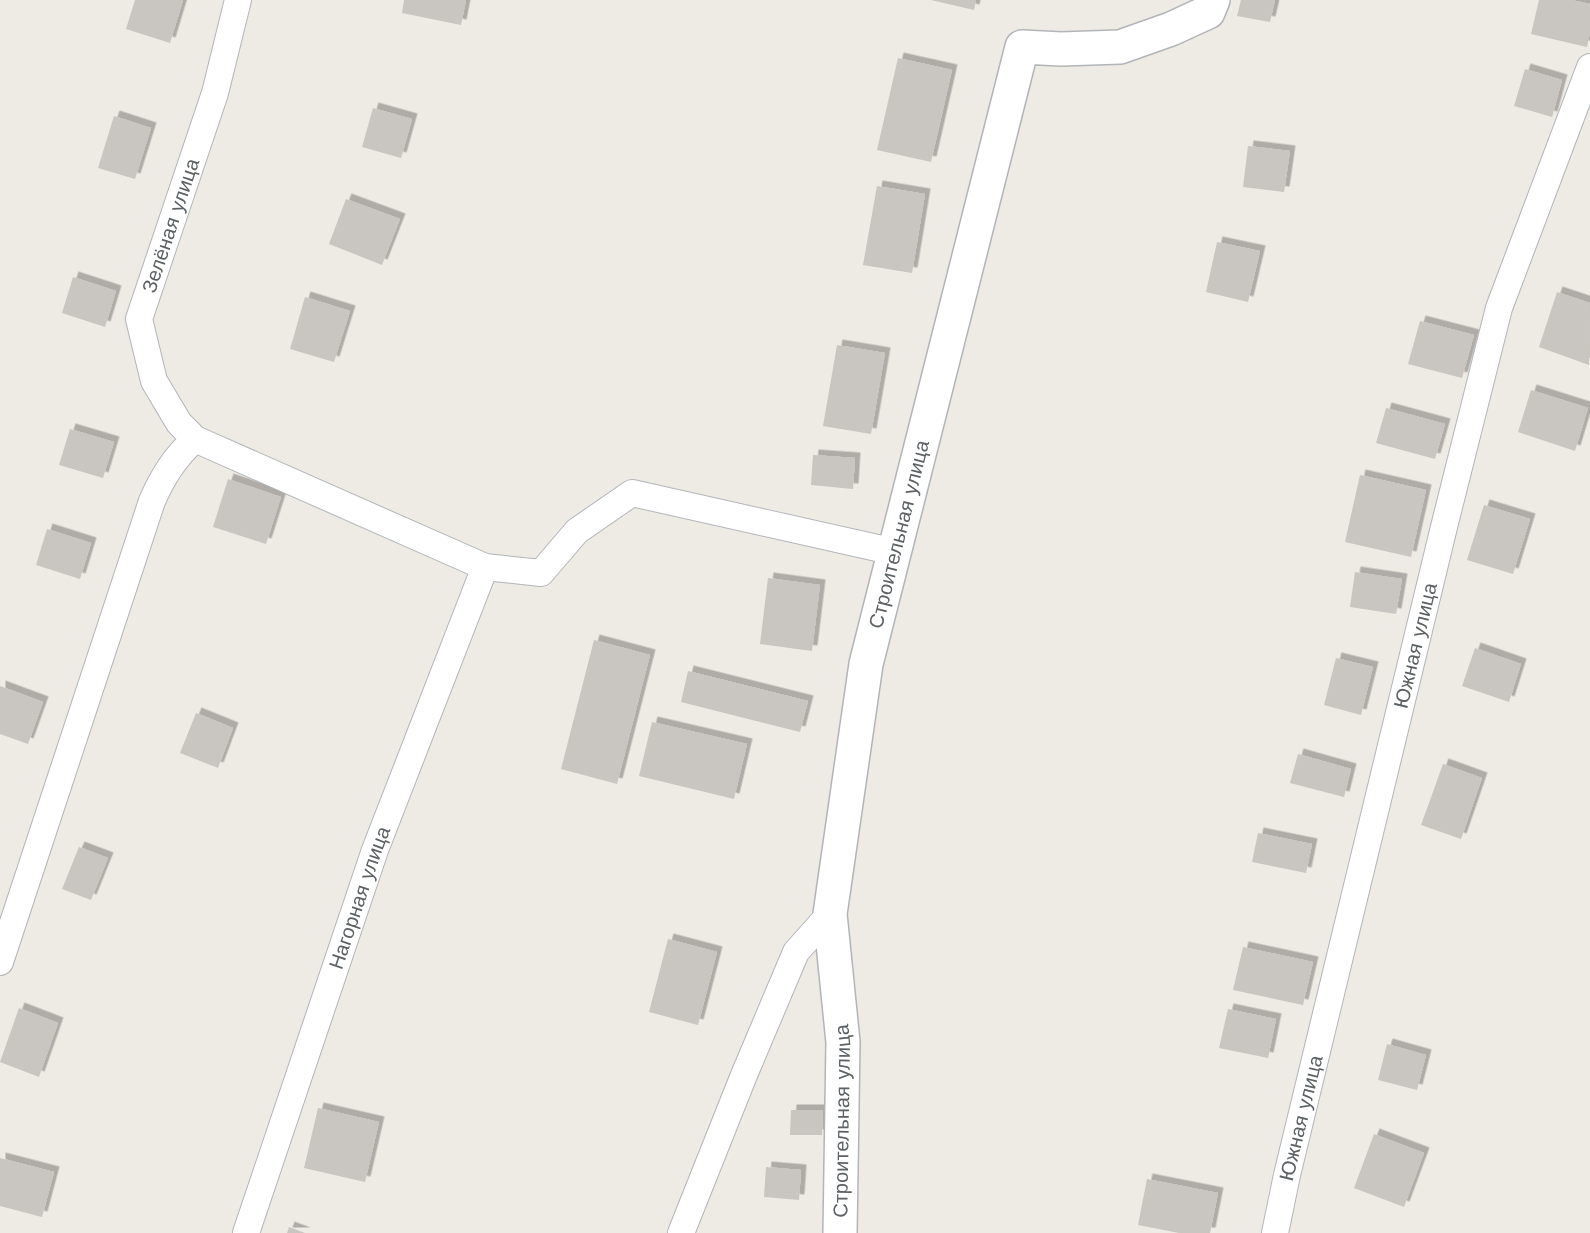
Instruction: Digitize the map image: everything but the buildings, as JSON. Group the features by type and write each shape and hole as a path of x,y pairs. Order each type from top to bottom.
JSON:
{"street":[{"name":"Зелёная улица","path":"195,439 179,423 154,381 139,319 215,93 238,0"},
{"name":"Строительная улица","path":"840,1233 843,1042 830,914 866,664 1022,47 1061,49 1120,46 1171,29 1208,12 1213,0"},
{"name":"Южная улица","path":"1275,1233 1441,538 1499,308 1590,67"},
{"path":"0,962 152,501 172,462 195,439 485,567 541,573 577,531 632,493 895,552"},
{"name":"Нагорная улица","path":"246,1233 375,850 485,567"},
{"path":"681,1233 796,952 830,914"}]}
